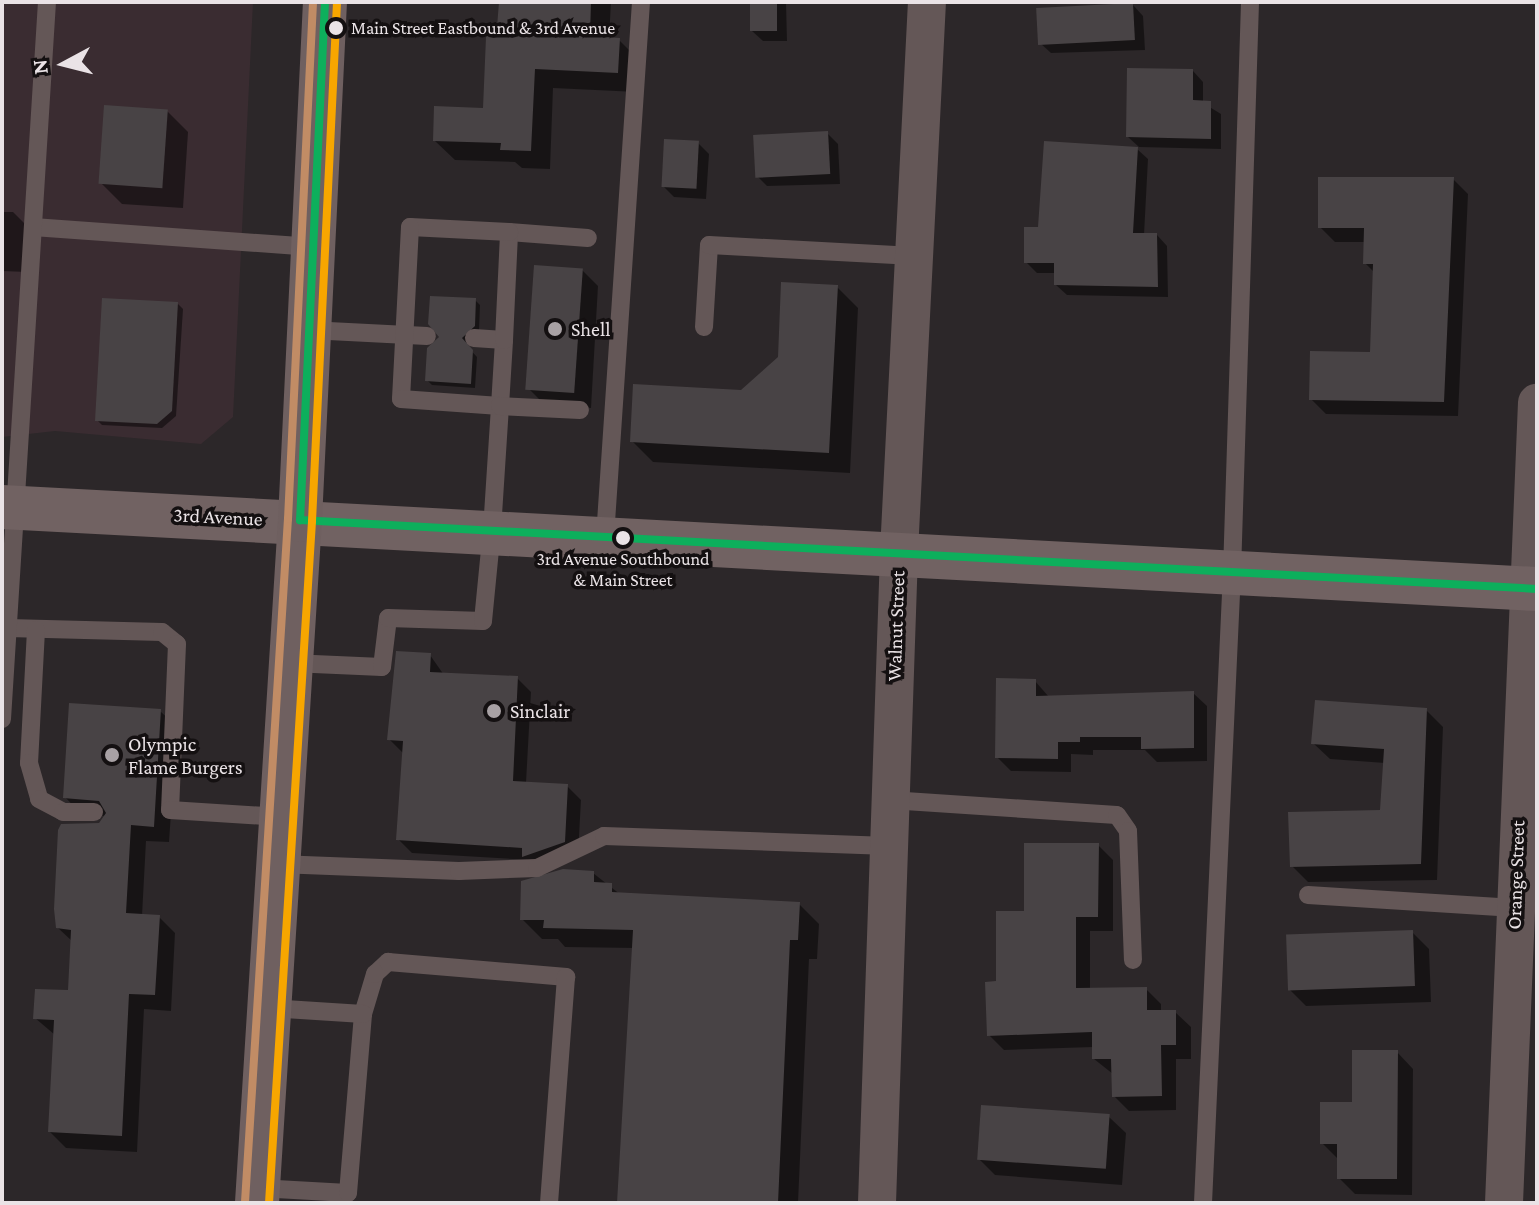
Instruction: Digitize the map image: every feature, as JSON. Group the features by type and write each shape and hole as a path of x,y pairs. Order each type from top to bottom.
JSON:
{"main road":[{"path":"258,1196 300,520 325,2"}],"street":[{"name":"Walnut Street","path":"877,1203 899,552 927,2"},
{"name":"Orange Street","path":"1504,1203 1515,908 1532,588 1537,403"},
{"name":"3rd Avenue","path":"9,507 492,530 1532,588"}],"lane":[{"path":"2,719 8,628 9,507 33,227 47,2"},
{"path":"605,537 641,2"},
{"path":"1203,1203 1232,572 1250,2"},
{"path":"33,227 313,247"},
{"path":"580,410 401,399 410,227 588,238"},
{"path":"291,663 382,667 388,618 483,621 492,530 509,232"},
{"path":"704,327 709,245 914,256"},
{"path":"309,330 427,336"},
{"path":"474,338 504,340"},
{"path":"8,628 162,632 177,644 162,810 281,817"},
{"path":"36,630 29,763 39,799 63,812 94,812"},
{"path":"890,800 1117,815 1128,831 1133,960"},
{"path":"278,864 459,871 537,868 604,836 889,846"},
{"path":"1308,895 1515,908"},
{"path":"258,1196 348,1198 363,1014 375,974 388,962 566,977 549,1203"},
{"path":"269,1008 363,1014"}],"shaded area":[{"path":"2,2 253,2 233,417 201,444 55,431 2,437"}],"building":[{"path":"499,2 591,2 590,36 620,38 618,73 535,69 531,151 500,150 501,143 433,141 434,106 483,108 486,37 497,27"},
{"path":"750,2 777,2 777,31 750,31"},
{"path":"1133,3 1135,40 1038,45 1036,8"},
{"path":"1127,68 1193,69 1193,100 1211,101 1211,139 1126,137"},
{"path":"104,105 168,109 162,188 98,184"},
{"path":"828,131 830,174 755,178 753,135"},
{"path":"664,139 699,141 696,189 661,187"},
{"path":"1044,141 1138,147 1133,233 1157,233 1158,287 1054,285 1054,263 1024,263 1024,227 1038,227"},
{"path":"1318,177 1454,177 1444,402 1309,400 1310,351 1370,352 1373,264 1363,264 1364,228 1318,228"},
{"name":"Shell","path":"534,265 583,268 574,393 525,390"},
{"path":"781,282 838,285 829,453 630,442 633,384 741,390 778,357"},
{"path":"430,296 476,298 475,326 462,338 473,350 471,384 425,381 427,348 439,337 428,324"},
{"path":"102,298 178,302 172,411 157,424 95,421"},
{"path":"396,651 431,653 430,672 518,676 513,781 568,784 565,842 522,857 522,848 396,840 403,741 387,740"},
{"path":"996,678 1036,679 1036,696 1194,691 1194,748 1141,749 1141,737 1080,737 1080,742 1058,742 1058,759 995,758"},
{"path":"1315,700 1427,708 1421,864 1290,867 1288,812 1380,810 1384,749 1311,744"},
{"path":"69,703 161,709 154,827 131,825 126,913 160,915 155,995 129,994 122,1136 48,1132 54,1020 33,1019 35,989 68,990 71,930 56,928 54,909 58,830 61,824 99,823 106,813 99,801 63,798"},
{"path":"1024,843 1099,843 1098,917 1076,917 1076,988 1147,987 1147,1010 1176,1010 1176,1045 1161,1045 1162,1096 1112,1097 1111,1059 1092,1059 1092,1032 987,1036 985,982 996,981 996,911 1024,911"},
{"path":"563,869 594,871 594,882 612,883 612,892 800,902 798,940 790,940 778,1203 617,1203 633,930 543,928 544,920 520,920 521,881"},
{"path":"1413,930 1415,986 1288,990 1286,934"},
{"path":"1352,1050 1398,1050 1397,1179 1337,1179 1337,1144 1320,1144 1320,1102 1352,1102"},
{"path":"981,1105 1110,1114 1106,1169 977,1160"}],"transit line":[{"path":"245,1202 288,519 313,2"},
{"path":"325,2 300,520 1537,589"},
{"path":"269,1203 312,521 337,3"}],"place":[{"name":"Main Street Eastbound & 3rd Avenue","path":"336,28"},
{"name":"Shell","path":"555,329"},
{"name":"3rd Avenue Southbound & Main Street","path":"623,538"},
{"name":"Sinclair","path":"494,711"},
{"name":"Olympic Flame Burgers","path":"112,755"}]}
